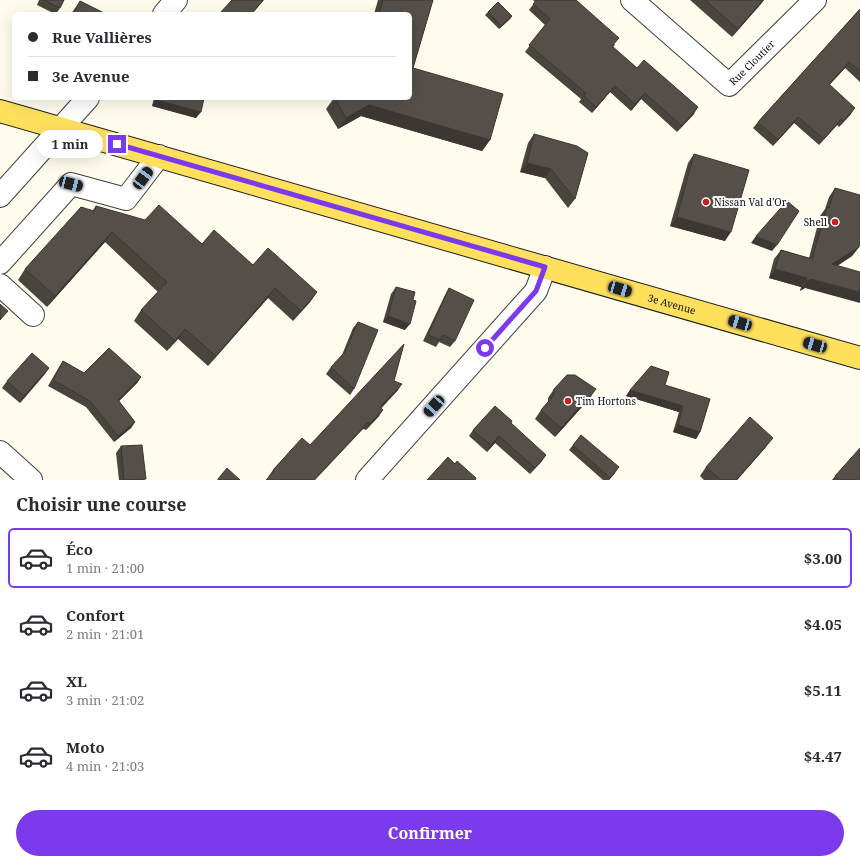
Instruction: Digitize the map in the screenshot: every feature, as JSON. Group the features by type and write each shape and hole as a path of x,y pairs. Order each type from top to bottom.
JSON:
{"main road":[{"name":"3e Avenue","path":"0,111 860,358"}],"street":[{"path":"166,12 176,0"},
{"name":"Rue Cloutier","path":"632,0 729,85 815,0"},
{"path":"0,196 86,100"},
{"path":"0,263 71,184 126,199 159,156"},
{"path":"367,480 536,291 545,267"},
{"path":"0,285 33,315"},
{"path":"0,452 31,480"}],"building":[{"path":"43,0 64,0 60,8"},
{"path":"232,0 263,0 253,12 221,12"},
{"path":"383,0 433,0 413,68 503,94 490,140 369,105 346,118 336,100 412,100 412,12 380,12"},
{"path":"537,0 576,0 619,38 612,46 637,68 644,60 698,107 682,126 645,93 635,104 615,86 596,107 584,96 586,93 529,45 550,19 533,4"},
{"path":"705,0 763,0 738,29"},
{"path":"80,1 102,12 74,12"},
{"path":"498,2 512,16 501,26 488,12"},
{"path":"860,9 860,71 849,62 829,84 855,108 843,121 841,119 824,139 798,117 778,140 758,122"},
{"path":"156,100 204,100 201,112"},
{"path":"534,134 577,146 588,153 575,199 551,169 527,163"},
{"name":"Nissan Val d'Or","path":"694,154 749,170 731,232 677,217"},
{"path":"835,188 860,195 859,247 832,264 860,272 860,292 811,279 806,282 807,278 775,269 781,250 812,259 827,207 829,208"},
{"path":"787,201 799,211 777,245 756,236"},
{"path":"159,205 202,244 214,230 253,265 268,248 317,292 301,311 275,288 216,356 185,329 175,341 141,310 167,282 112,232 55,296 25,269 81,207 94,211 96,206 145,220"},
{"path":"396,287 415,292 413,300 416,301 410,324 388,316"},
{"path":"449,288 474,300 455,341 443,335 440,340 428,335"},
{"path":"0,304 8,311 0,320"},
{"path":"358,322 378,330 354,389 331,367 345,352"},
{"path":"404,344 394,381 402,384 380,407 383,410 370,424 368,422 314,480 266,480 302,438 310,445"},
{"path":"109,348 141,377 118,400 135,422 118,436 90,401 53,380 63,361 84,373"},
{"path":"32,353 49,368 24,396 7,381"},
{"path":"651,366 669,372 665,385 710,399 700,432 678,425 683,406 630,390"},
{"name":"Tim Hortons","path":"567,375 575,375 596,389 561,428 541,410 554,395 554,389"},
{"path":"495,406 546,455 535,468 499,436 491,445 473,430"},
{"path":"750,417 773,438 736,480 721,480 706,467"},
{"path":"581,435 619,467 610,478 573,445"},
{"path":"142,445 146,479 124,480 121,446"},
{"path":"860,448 860,480 839,480 835,476"},
{"path":"448,457 455,464 457,461 476,478 475,480 427,480"},
{"path":"227,468 240,480 218,480"}],"place":[{"name":"Nissan Val d'Or","path":"706,202"},
{"name":"Shell","path":"835,222"},
{"name":"Tim Hortons","path":"568,401"}],"route":[{"path":"117,144 545,267 536,291 485,348"}]}
